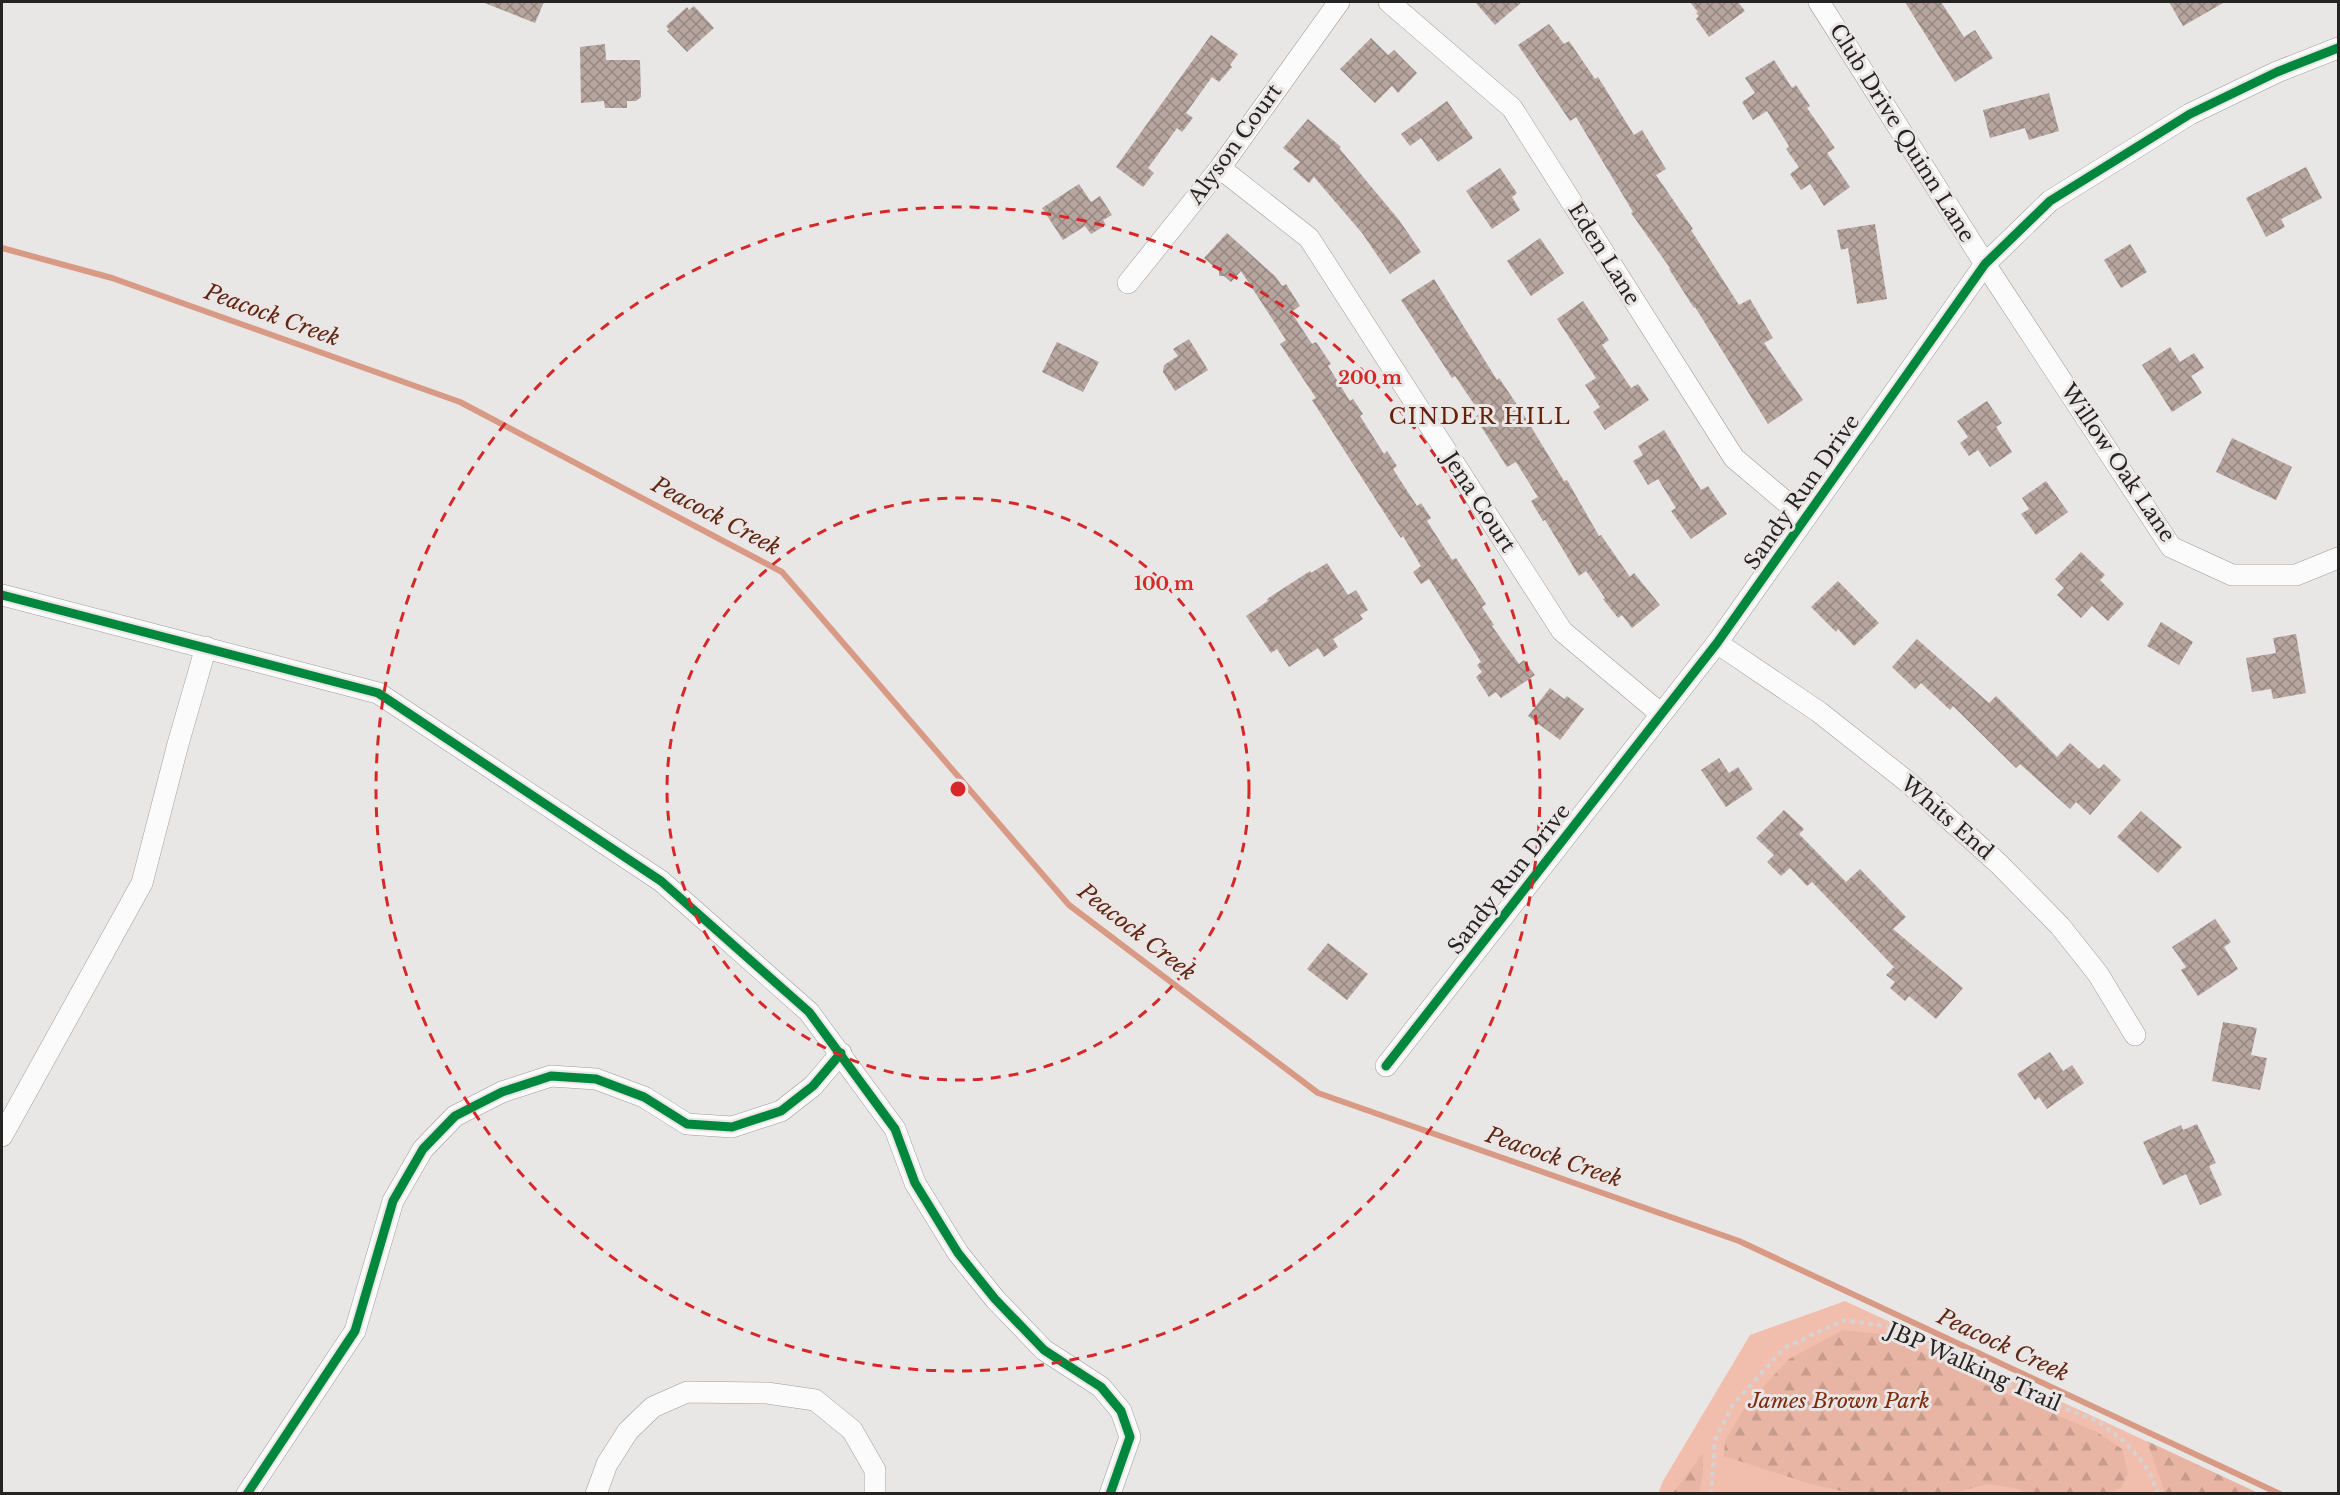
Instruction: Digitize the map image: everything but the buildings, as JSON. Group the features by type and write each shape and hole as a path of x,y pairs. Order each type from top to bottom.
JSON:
{"street":[{"name":"Alyson Court","path":"1128,283 1220,168 1339,2"},
{"name":"Eden Lane","path":"1389,2 1512,108 1734,458 1805,518"},
{"name":"Club Drive Quinn Lane","path":"1819,2 1985,264"},
{"name":"Sandy Run Drive","path":"1386,1066 1717,643 1985,264 2050,201 2190,114 2277,72 2338,48"},
{"name":"Jena Court","path":"1220,168 1309,238 1562,631 1661,714"},
{"name":"Willow Oak Lane","path":"1985,264 2171,547 2232,575 2296,575 2338,558"},
{"path":"2,595 378,693 661,880 809,1012 895,1129 915,1183 958,1253 995,1299 1044,1350 1101,1387 1121,1411 1131,1437 1110,1494"},
{"name":"Whits End","path":"1717,643 1819,712 1909,783 1999,864 2060,926 2098,974 2135,1035"},
{"path":"2,1136 142,883 206,647"},
{"path":"247,1494 355,1330 393,1202 423,1149 455,1116 502,1092 551,1076 596,1079 644,1097 687,1124 732,1127 781,1111 813,1086 841,1053"},
{"path":"596,1494 607,1464 628,1431 653,1407 687,1392 699,1392 767,1393 815,1400 852,1430 875,1470 875,1494"}],"green space":[{"name":"James Brown Park","path":"1845,1301 2258,1493 1658,1494 1663,1481 1750,1335"},
{"name":"James Brown Park","path":"1843,1330 1888,1335 1990,1387 2097,1432 2122,1449 2128,1473 2121,1488 2109,1493 2029,1494 2014,1488 1988,1484 1953,1493 1851,1493 1810,1484 1724,1456 1725,1441 1745,1407 1789,1359"},
{"path":"2147,1441 2258,1493 2165,1493"},
{"path":"1703,1453 1703,1473 1699,1493 1673,1493"}],"waterway":[{"name":"Peacock Creek","path":"2,248 112,278 460,402 782,572 1069,905 1318,1093 1739,1241 2280,1494"}],"cycle path":[{"path":"1386,1066 1717,643 1985,264 2050,201 2190,114 2277,72 2338,48"},
{"path":"2,595 378,693 661,881 809,1012 895,1129 915,1183 958,1253 995,1299 1044,1350 1101,1387 1121,1411 1130,1437 1110,1494"},
{"path":"247,1494 355,1331 393,1201 423,1149 455,1116 502,1092 551,1076 596,1079 644,1097 687,1124 732,1127 781,1111 813,1086 841,1053"}],"district":[{"name":"CINDER HILL","path":"1480,416"}]}
